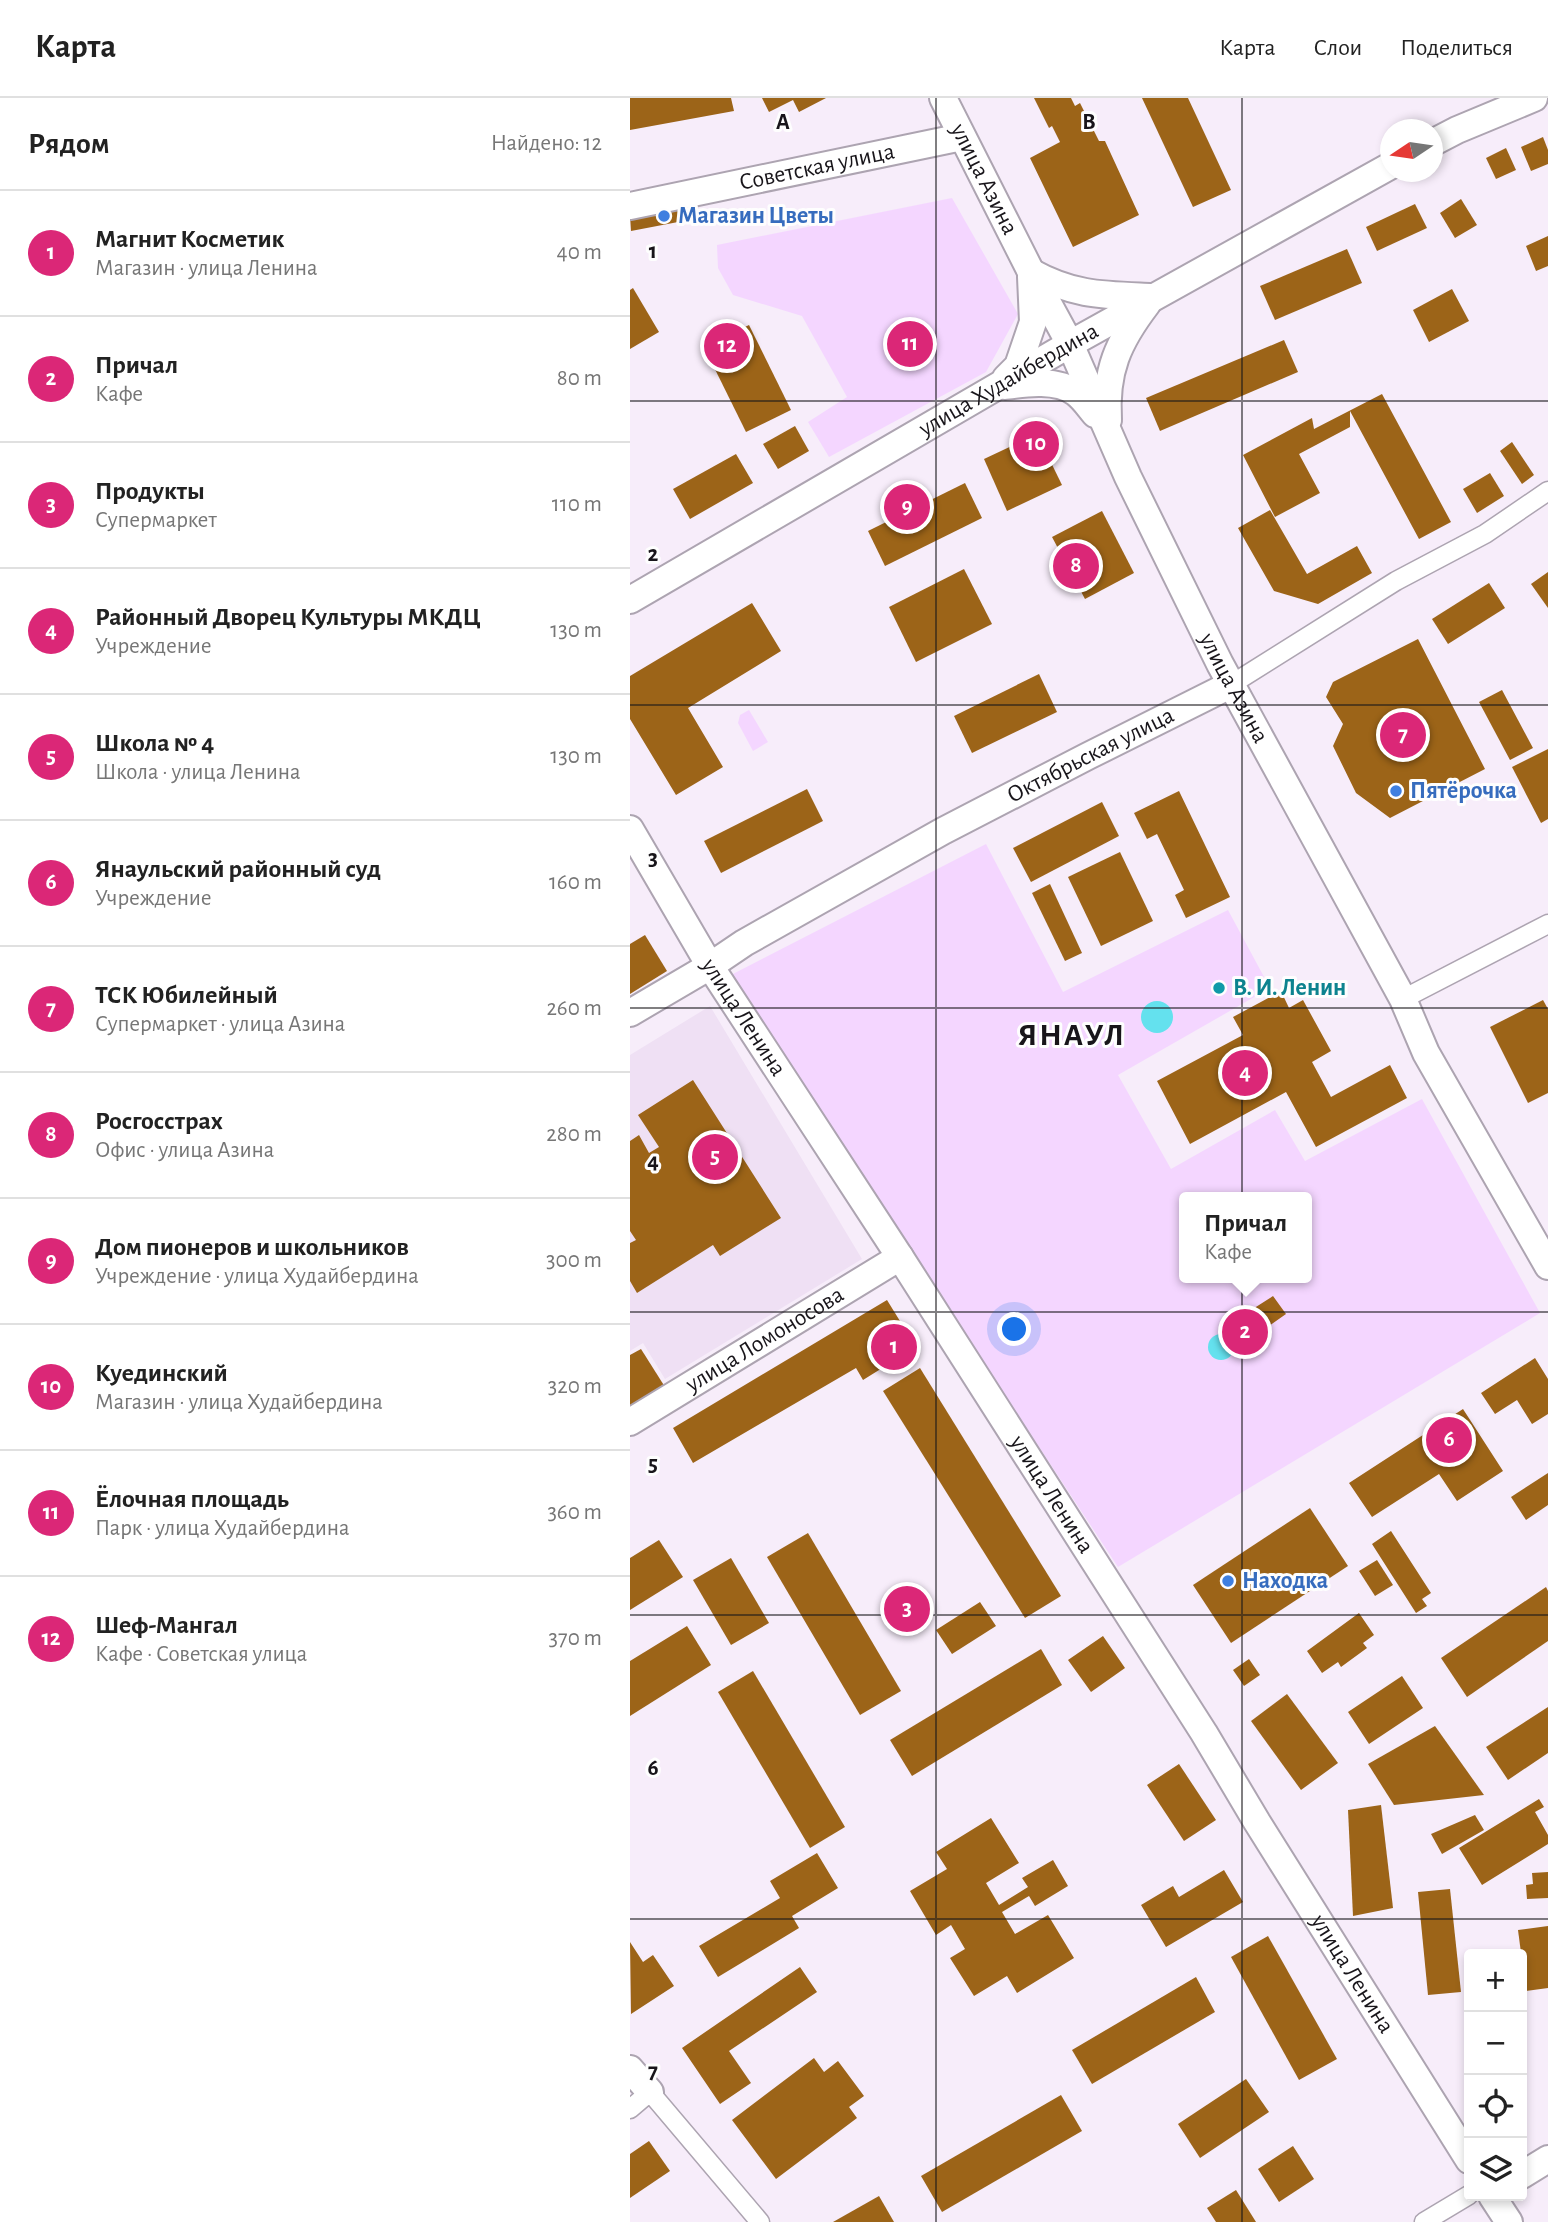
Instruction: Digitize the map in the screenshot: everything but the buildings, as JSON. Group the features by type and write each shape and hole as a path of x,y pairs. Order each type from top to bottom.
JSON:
{"street":[{"name":"улица Азина","path":"943,98 1070,344 1128,477 1232,684 1403,999 1426,1053 1548,1266"},
{"path":"1443,138 1534,98"},
{"name":"Советская улица","path":"630,206 962,137"},
{"name":"улица Худайбердина","path":"630,600 1070,344 1380,172"},
{"path":"1031,272 1051,283 1079,292 1153,297"},
{"path":"996,388 1018,366 1026,346 1033,322 1031,272"},
{"path":"1108,429 1109,379 1114,361 1130,326 1153,297"},
{"path":"996,388 1028,383 1075,391 1108,429"},
{"name":"Октябрьская улица","path":"630,1013 744,943 943,831 1232,684 1396,581 1485,534 1548,491"},
{"name":"улица Ленина","path":"630,829 710,966 900,1257 1204,1733 1464,2152"},
{"path":"1403,999 1548,924"},
{"name":"улица Ломоносова","path":"630,1422 900,1257"},
{"path":"630,2069 640,2100 760,2222"},
{"path":"1527,2172 1548,2159"},
{"path":"1424,2222 1464,2198"},
{"path":"1495,2201 1509,2222"}],"shaded area":[{"path":"952,198 1018,314 986,372 829,457 808,422 847,397 802,316 733,295 718,268 717,245"},
{"path":"749,710 768,742 753,751 738,723 740,715"},
{"path":"986,844 1063,992 1228,910 1270,988 1118,1075 1171,1169 1275,1110 1305,1161 1422,1099 1540,1313 1118,1567 729,976"},
{"path":"710,1006 862,1259 665,1379 643,1343 630,1351 630,1055"}],"water":[{"path":"1157,1001 1168,1006 1173,1017 1168,1028 1157,1033 1146,1028 1141,1017 1146,1006"},
{"path":"1221,1334 1230,1338 1234,1347 1230,1356 1221,1360 1212,1356 1208,1347 1212,1338"}],"place":[{"name":"Магазин Цветы","path":"664,216"},
{"name":"Ёлочная площадь","path":"910,344"},
{"name":"Шеф-Мангал","path":"727,346"},
{"name":"Куединский","path":"1036,444"},
{"name":"Дом пионеров и школьников","path":"907,507"},
{"name":"Росгосстрах","path":"1076,566"},
{"name":"ТСК Юбилейный","path":"1403,735"},
{"name":"Пятёрочка","path":"1396,791"},
{"name":"В. И. Ленин","path":"1219,988"},
{"name":"Районный Дворец Культуры МКДЦ","path":"1245,1073"},
{"name":"Школа № 4","path":"715,1157"},
{"name":"Причал","path":"1245,1332"},
{"name":"Магнит Косметик","path":"894,1347"},
{"name":"Янаульский районный суд","path":"1449,1440"},
{"name":"Находка","path":"1228,1581"},
{"name":"Продукты","path":"907,1609"}],"district":[{"name":"ЯНАУЛ","path":"1072,1035"}]}
